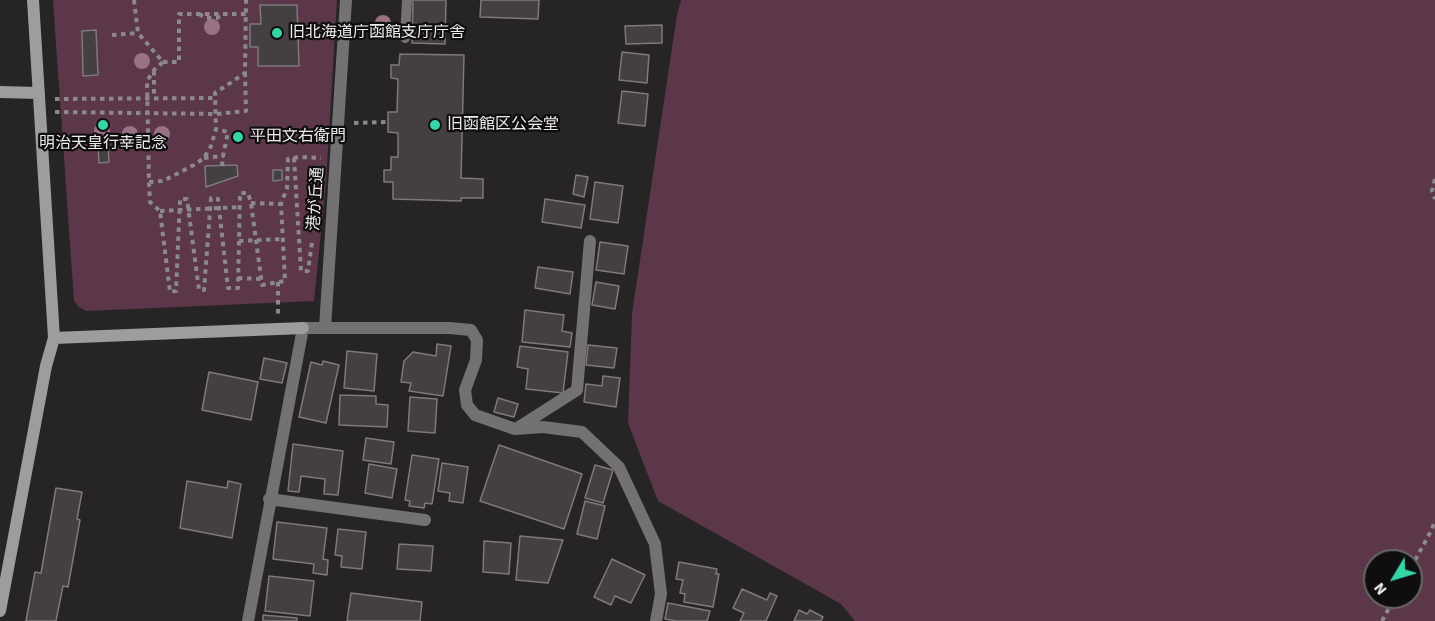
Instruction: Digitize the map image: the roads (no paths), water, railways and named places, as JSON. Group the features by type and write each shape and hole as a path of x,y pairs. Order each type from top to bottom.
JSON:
{"street":[{"path":"0,612 46,366 54,338 33,0"},
{"name":"港が丘通","path":"325,328 346,0"},
{"path":"0,92 39,93"},
{"path":"515,429 577,390 590,241"},
{"path":"54,338 303,328 471,330 477,340 476,360 465,390 467,405 475,415 515,429 543,427 582,432 619,467 655,544 661,594 656,621"},
{"path":"248,621 269,499 303,328"},
{"path":"269,499 425,520"}],"lane":[{"path":"405,38 407,0"}],"place":[{"name":"旧北海道庁函館支庁庁舎","path":"277,33"},
{"name":"明治天皇行幸記念","path":"103,125"},
{"name":"旧函館区公会堂","path":"435,125"},
{"name":"平田文右衛門","path":"238,137"}]}
